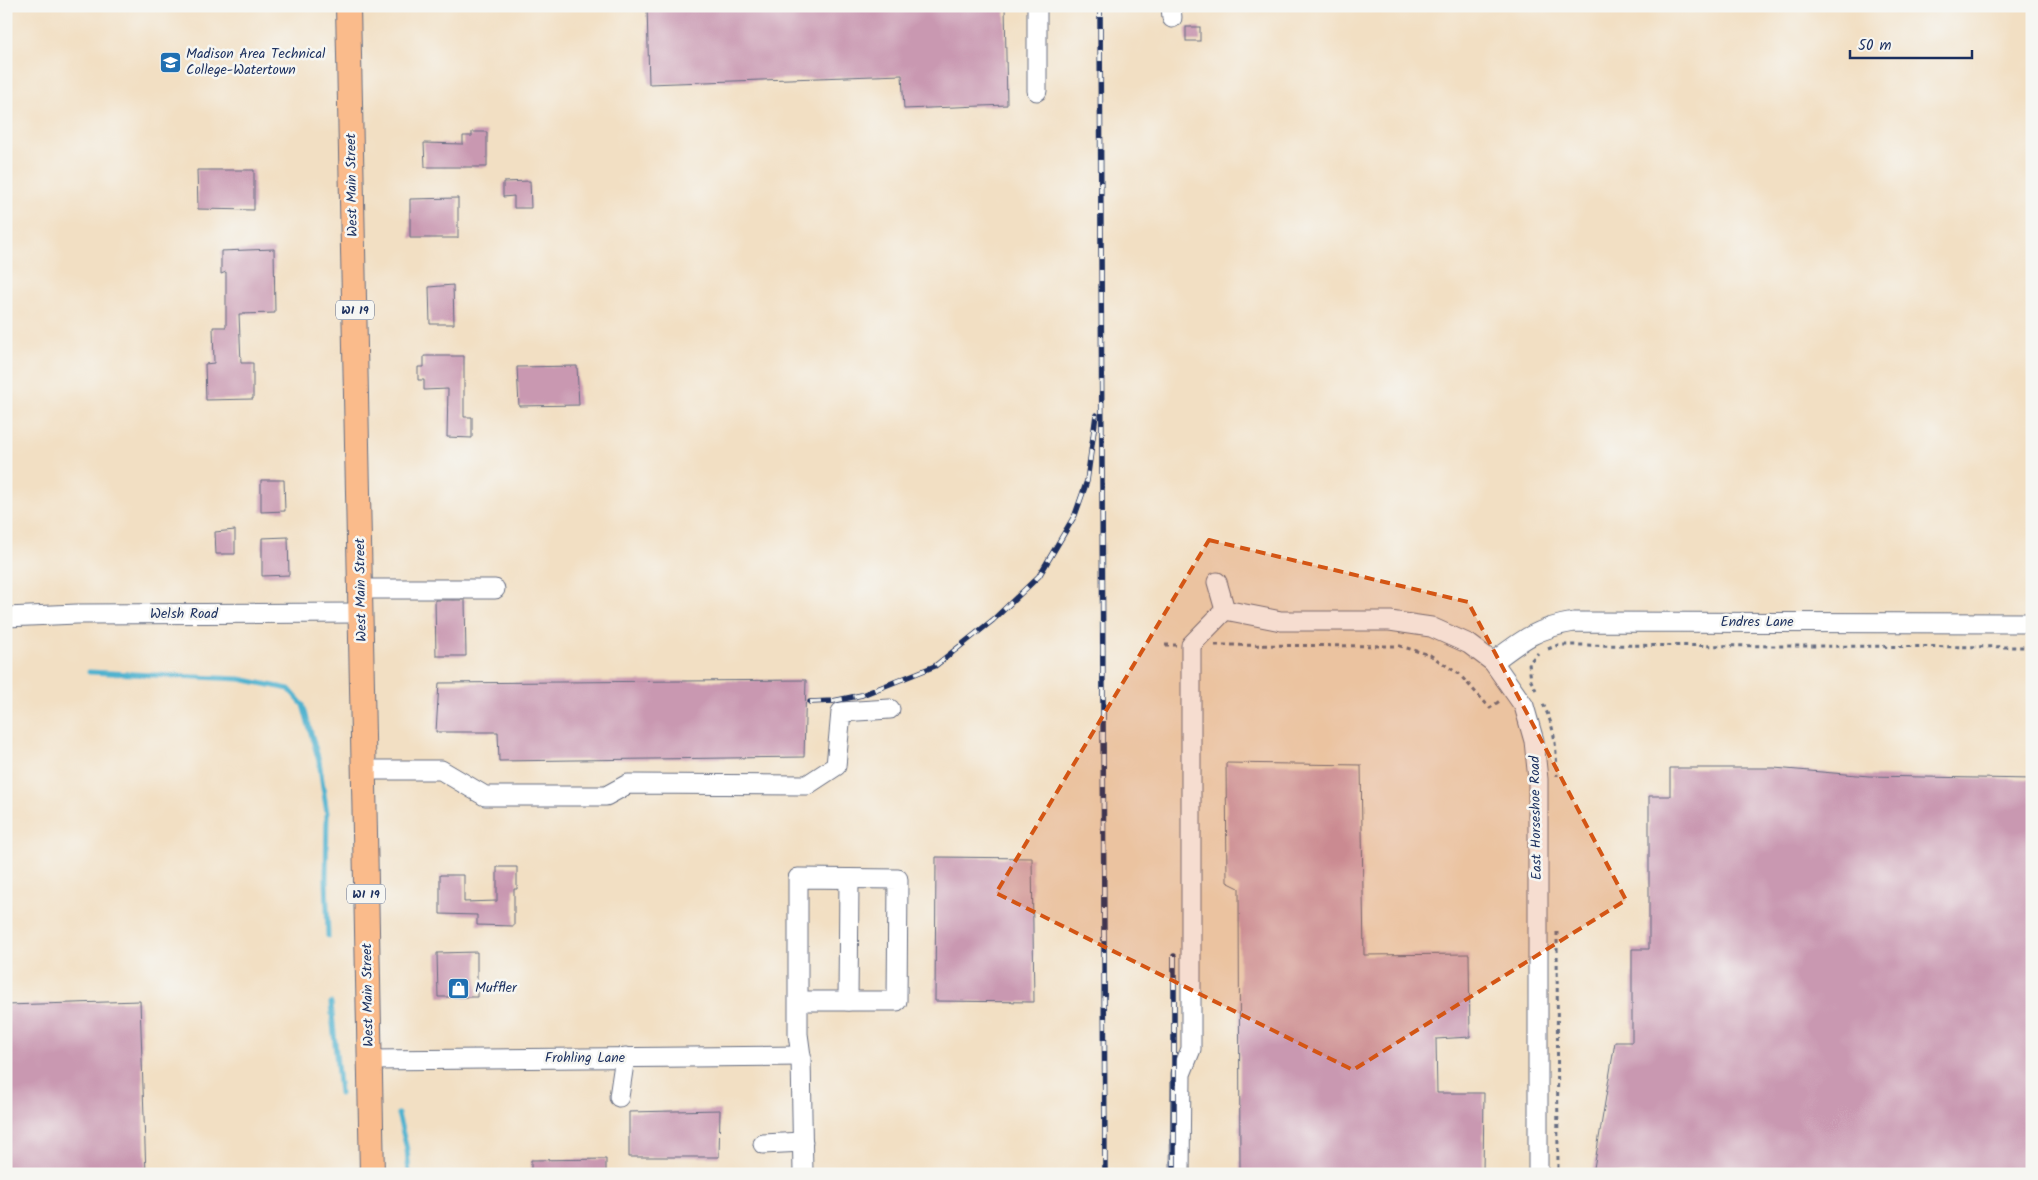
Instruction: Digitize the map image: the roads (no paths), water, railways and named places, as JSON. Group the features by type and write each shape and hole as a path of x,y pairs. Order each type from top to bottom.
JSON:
{"main road":[{"name":"West Main Street","path":"348,6 372,1174"}],"street":[{"path":"1036,6 1037,91"},
{"path":"1180,1174 1181,1074 1191,1049 1191,644 1225,610 1217,582"},
{"path":"361,589 495,589"},
{"name":"East Horseshoe Road","path":"1225,610 1281,621 1390,621 1431,627 1469,644 1493,662 1524,706 1534,742 1538,779 1538,1174"},
{"name":"Welsh Road","path":"6,616 361,613"},
{"name":"Endres Lane","path":"1493,662 1536,632 1574,622 2032,622"},
{"path":"364,770 441,770 485,796 606,796 628,784 807,785 836,766 841,712 890,709"},
{"path":"798,1001 897,1001 898,879 798,878 798,1001 798,1034 801,1056 803,1174"},
{"path":"848,1001 849,879"},
{"name":"Frohling Lane","path":"370,1060 801,1056"},
{"path":"619,1097 625,1057"},
{"path":"763,1144 802,1142"}],"waterway":[{"path":"89,672 240,679 289,689 303,705 319,761 327,813 326,879 328,936"},
{"path":"331,1003 340,1094"},
{"path":"398,1114 407,1149 409,1174"}],"railway":[{"path":"1100,6 1105,1174"},
{"path":"810,702 833,701 862,695 935,666 993,620 1039,576 1075,515 1087,481 1096,415"},
{"path":"1174,956 1174,1174"}],"place":[{"name":"Madison Area Technical College-Watertown","path":"170,62"},
{"name":"Muffler","path":"459,988"}]}
